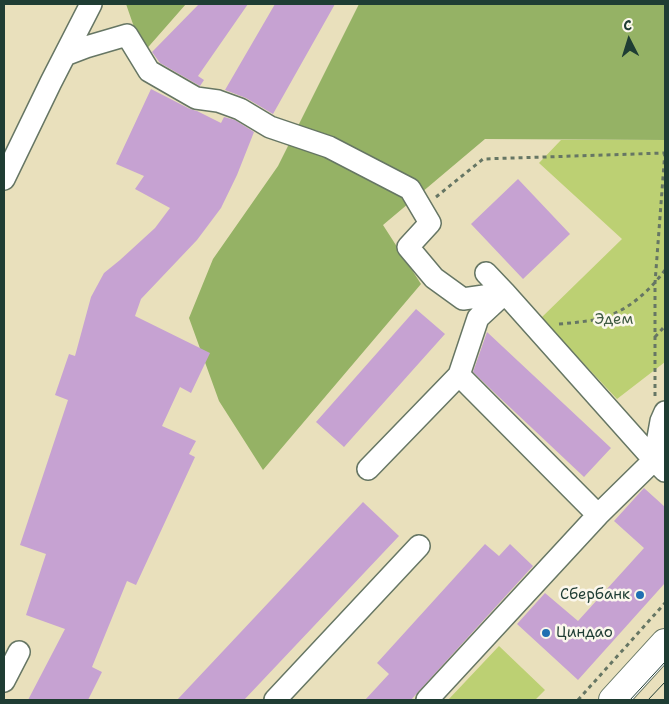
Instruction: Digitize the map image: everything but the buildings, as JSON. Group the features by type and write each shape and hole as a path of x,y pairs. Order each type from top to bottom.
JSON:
{"highway":[{"path":"613,700 665,643"}],"street":[{"path":"6,167 92,4"},
{"path":"65,55 127,35 149,71 196,98 218,101 233,106 270,127 329,147 410,189 430,223 408,247 434,278 464,299 504,293"},
{"path":"486,273 660,466"},
{"path":"368,469 459,375 478,318 504,293"},
{"path":"459,375 598,514"},
{"path":"427,700 598,514 660,466 663,416"},
{"path":"275,700 419,546"},
{"path":"4,681 19,652"}],"path":[{"path":"422,209 482,159 665,152 656,283 655,337 655,404 663,416"},
{"path":"535,327 596,320 624,310 656,283 665,270"},
{"path":"655,337 665,326"},
{"path":"578,700 665,603"}],"green space":[{"path":"126,4 186,4 143,53"},
{"path":"359,4 665,4 665,140 485,139 383,225 421,284 263,470 219,401 189,318 213,259 278,166"},
{"name":"Эдем","path":"561,140 665,140 665,362 617,399 541,318 622,239 539,163"},
{"path":"499,646 545,690 535,700 448,700"}],"tram line":[{"path":"630,700 665,662"},
{"path":"648,700 665,682"}],"place":[{"name":"Сбербанк","path":"640,595"},
{"name":"Циндао","path":"546,633"}]}
